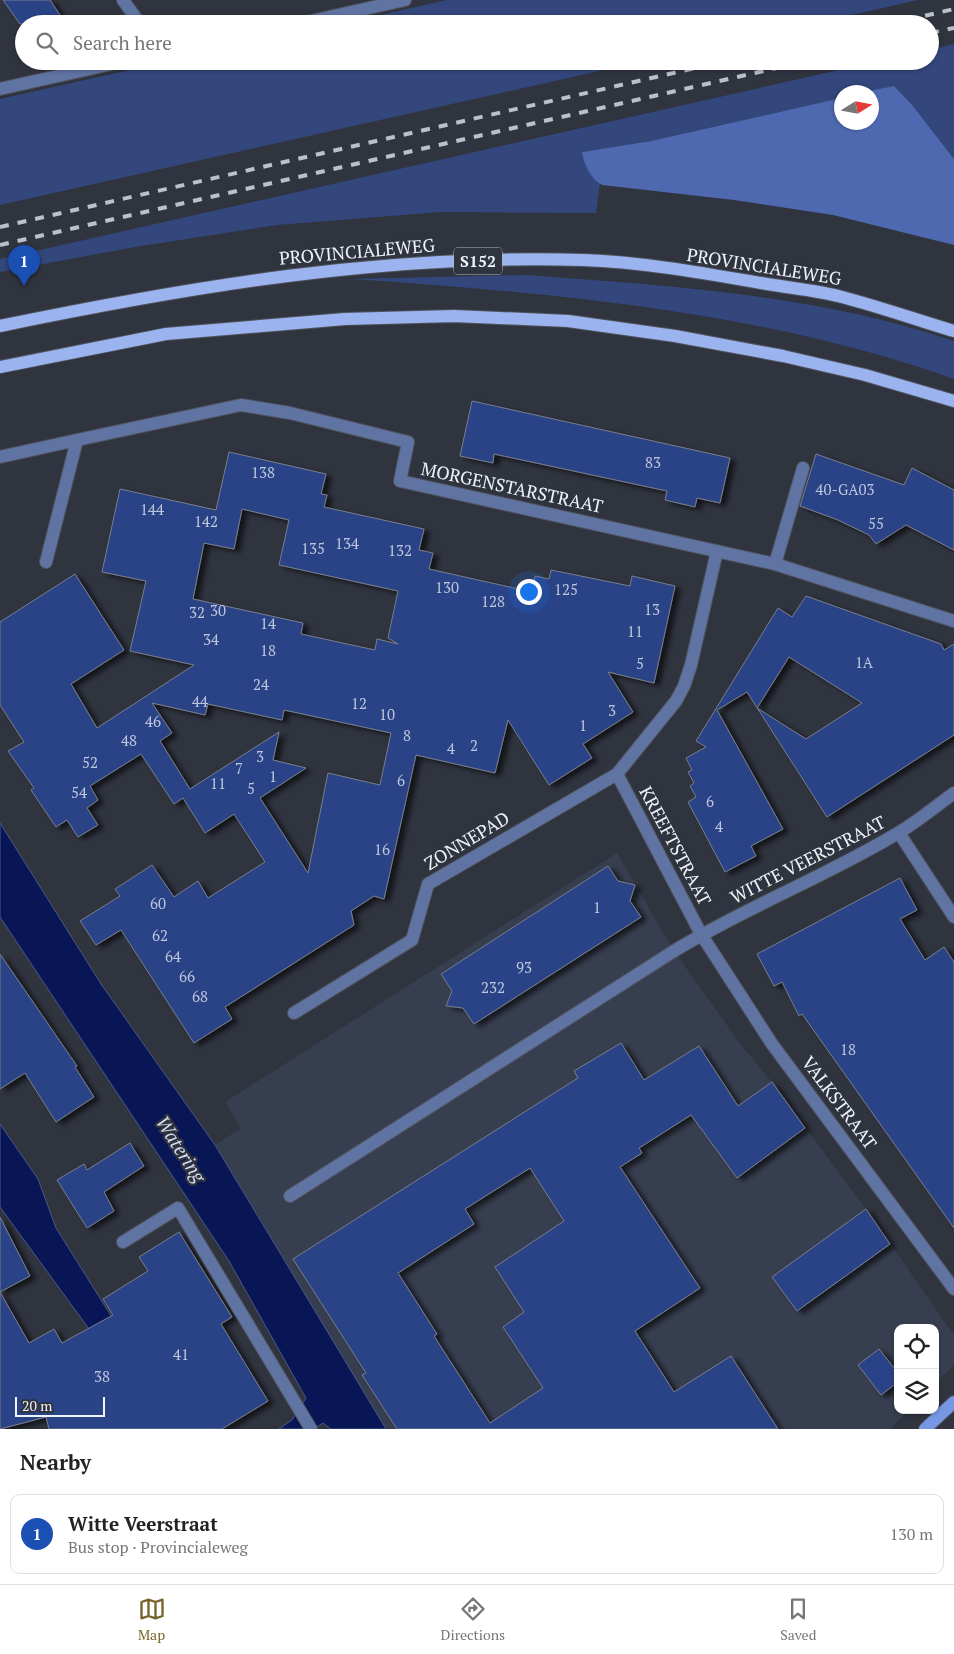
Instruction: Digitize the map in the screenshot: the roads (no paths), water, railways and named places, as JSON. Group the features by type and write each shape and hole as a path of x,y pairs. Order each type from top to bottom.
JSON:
{"main road":[{"name":"PROVINCIALEWEG","path":"0,326 182,291 332,269 462,261 584,260 663,268 840,297 954,331"},
{"path":"0,367 166,334 345,319 464,317 568,321 675,336 829,366 954,401"}],"street":[{"path":"123,0 134,15"},
{"path":"338,15 405,0"},
{"path":"0,89 86,70"},
{"name":"MORGENSTARSTRAAT","path":"0,457 223,408 242,405 259,406 408,442 400,481 775,564 954,621"},
{"path":"46,562 77,440"},
{"path":"775,564 803,468"},
{"path":"617,774 676,701 684,686 691,665 717,551"},
{"name":"KREEFTSTRAAT","path":"617,774 701,934"},
{"name":"ZONNEPAD","path":"294,1013 412,940 428,884 617,774"},
{"name":"WITTE VEERSTRAAT","path":"290,1196 701,934 817,877 899,833 954,793"},
{"path":"899,833 954,917"},
{"name":"VALKSTRAAT","path":"701,934 772,1044 954,1289"},
{"path":"123,1242 178,1208 311,1429"},
{"path":"925,1429 954,1402"}],"water":[{"name":"Watering","path":"0,823 101,984 215,1145 386,1429 331,1429 323,1423 314,1429 279,1429 292,1420 306,1398 229,1261 0,917"},
{"path":"0,1124 38,1179 56,1228 150,1378 138,1396 0,1207"}],"railway":[{"path":"928,15 954,9"},
{"path":"939,31 954,28"},
{"path":"0,227 687,70"},
{"path":"0,245 768,70"}],"place":[{"name":"Witte Veerstraat","path":"24,286"}]}
